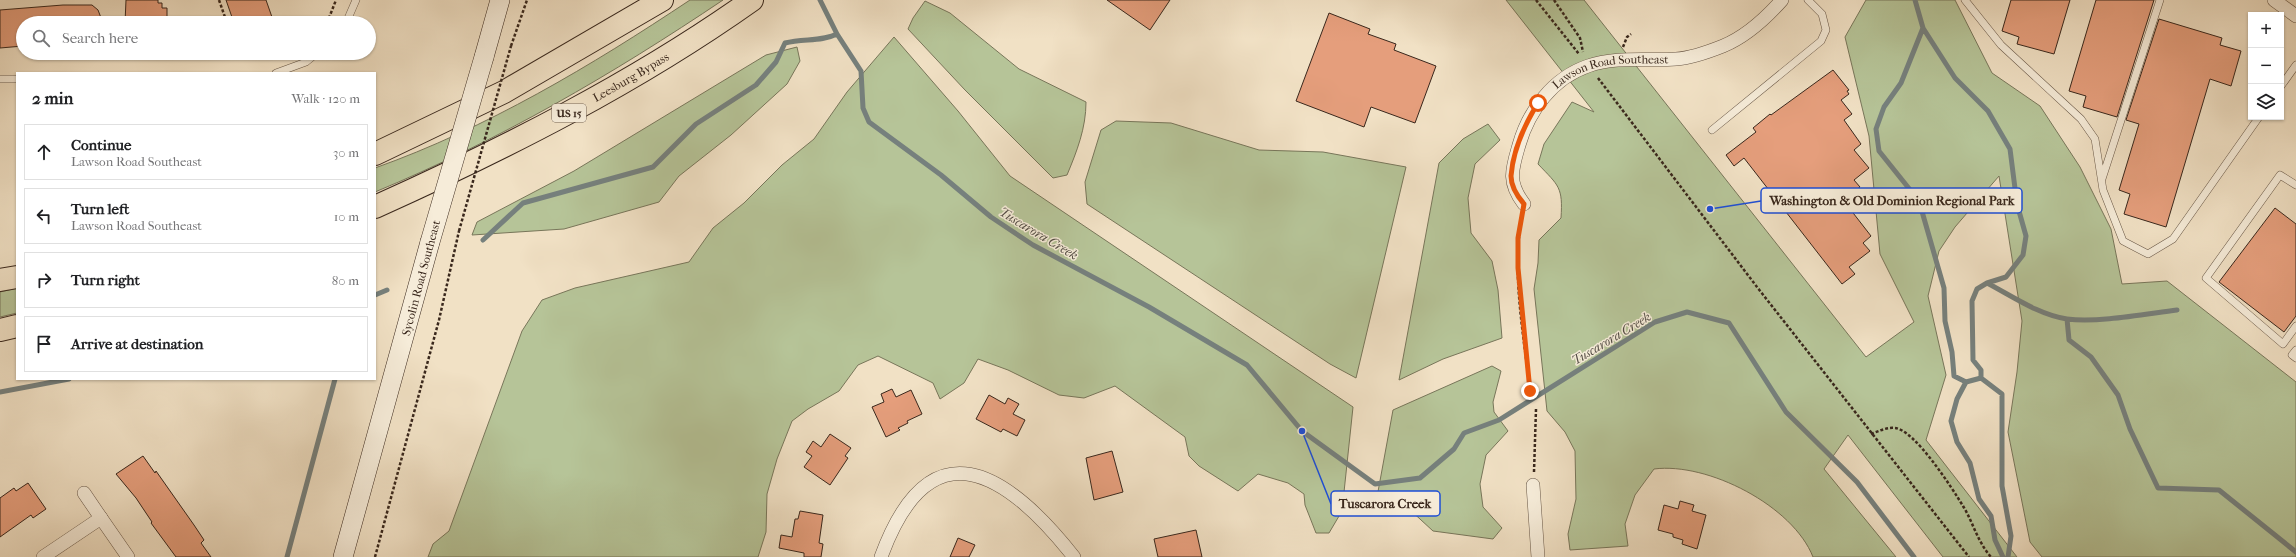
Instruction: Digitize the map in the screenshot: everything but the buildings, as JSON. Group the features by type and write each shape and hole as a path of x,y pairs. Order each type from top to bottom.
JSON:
{"highway":[{"path":"376,154 504,92 662,0"},
{"name":"Leesburg Bypass","path":"376,207 471,164 570,112 711,29 752,0"},
{"path":"0,280 16,277"},
{"path":"0,330 16,326"}],"main road":[{"name":"Sycolin Road Southeast","path":"343,557 430,242 500,0"}],"street":[{"name":"Lawson Road Southeast","path":"1524,204 1516,194 1511,177 1524,126 1538,103 1561,82 1588,66 1617,61 1677,59 1725,45 1765,18 1782,0"},
{"path":"2274,0 2296,16"},
{"path":"880,557 897,518 923,486 942,475 964,474 980,476 1011,491 1040,517 1074,557"},
{"path":"1534,485 1538,557"},
{"path":"84,493 128,557"},
{"path":"43,557 100,518"}],"lane":[{"path":"349,16 356,0"},
{"path":"1712,130 1821,41 1826,30 1822,14 1808,0"},
{"path":"1965,0 2001,45 2081,119 2095,139 2103,190 2123,241 2148,254 2173,239 2257,120"},
{"path":"2101,181 2160,0"},
{"path":"279,72 308,60"},
{"path":"2282,84 2296,65"},
{"path":"0,79 16,79"},
{"path":"2296,185 2280,175 2206,278 2283,344 2296,326"},
{"path":"2296,350 2292,355 2296,358"}],"path":[{"path":"219,0 225,16"},
{"path":"330,16 336,0"},
{"path":"375,557 439,320 459,231 510,46 526,0"},
{"path":"1536,0 1582,58"},
{"path":"1554,0 1580,38 1583,46 1583,52 1580,55"},
{"path":"1594,74 1871,434 1969,557"},
{"path":"1524,204 1518,238 1518,268 1530,391"},
{"path":"1534,485 1536,409"},
{"path":"1871,434 1896,428 1908,433 1924,451 1964,507 1974,533 1991,557"}],"green space":[{"path":"690,0 723,0 640,54 554,105 466,151 376,192 376,168 417,152 498,115 576,72 653,25"},
{"path":"1506,0 1584,0 1866,357 1914,322 1880,254 1869,136 1845,37 1866,0 1955,0 1992,73 2040,106 2080,167 2111,229 2122,284 2167,281 2296,382 2296,557 2042,557 2030,542 2008,432 2017,372 2022,321 1999,176 1955,227 1939,251 1928,296 1946,375 1926,440 2017,557 1943,557 1848,435 1824,469 1896,557 1813,557 1803,538 1787,521 1768,505 1746,491 1723,480 1699,473 1676,469 1654,469 1635,495 1625,524 1628,546 1570,550 1568,534 1576,499 1575,451 1565,432 1547,411 1534,289 1538,263 1539,240 1561,218 1561,200 1560,193 1555,183 1538,164 1544,144 1572,102 1594,112"},
{"path":"925,1 950,13 1019,69 1086,102 1083,130 1067,175 1053,178 965,90 908,29 913,18"},
{"path":"894,37 958,111 1010,176 1353,407 1342,511 1329,533 1316,533 1305,505 1304,494 1288,483 1258,474 1238,491 1199,466 1189,456 1185,437 1115,386 1084,398 1059,395 1008,370 978,359 964,383 940,399 933,383 878,356 858,365 839,391 808,409 792,421 777,459 767,494 766,532 758,557 428,557 433,544 449,531 522,331 542,300 575,288 689,262 713,228 744,203 782,165 814,139 847,92"},
{"path":"797,47 800,61 787,84 731,135 679,176 659,202 564,229 472,235 477,222 574,171 766,55"},
{"path":"1116,121 1171,123 1259,150 1323,152 1406,167 1356,378 1330,364 1087,204 1085,182 1101,130"},
{"path":"1488,124 1500,140 1475,164 1468,198 1471,233 1492,261 1498,290 1502,338 1443,359 1399,380 1439,163 1463,139"},
{"path":"16,288 16,313 0,317 0,292"},
{"path":"1492,366 1501,371 1493,402 1494,412 1508,431 1486,455 1480,484 1483,507 1502,528 1493,539 1433,531 1408,508 1375,508 1393,410"}],"waterway":[{"name":"Tuscarora Creek","path":"820,0 837,34 861,71 863,108 869,122 941,175 991,217 1033,245 1149,307 1247,365 1302,431 1375,484 1420,478 1454,449 1464,433 1499,420 1655,322 1687,312 1729,323 1786,412 1857,482 1914,557"},
{"path":"1915,0 1923,28 1955,78 1988,111 2010,149 2017,204 2026,236 2023,255 2006,277 1987,283 1977,289 1972,301 1973,360 1981,370 1981,378 2002,394 2002,486 2011,536 2008,557"},
{"path":"1923,28 1901,83 1884,107 1876,129 1879,151 1919,201 1944,288 1945,321 1952,352 1954,376 1966,382 1981,378"},
{"path":"483,240 523,203 653,167 696,124 756,85 776,62 785,43 825,38 837,34"},
{"path":"1987,283 2046,314 2067,319 2107,319 2177,310"},
{"path":"376,295 387,290"},
{"path":"2067,319 2069,340 2091,357 2118,395 2130,429 2158,488 2219,490 2296,552"},
{"path":"0,392 64,380"},
{"path":"287,557 335,380"},
{"path":"1966,382 1957,399 1951,421 1957,442 1970,463 1979,499 1991,516 1995,540 2003,557"}],"place":[{"name":"Washington & Old Dominion Regional Park","path":"1710,209"},
{"name":"Tuscarora Creek","path":"1302,431"}],"route":[{"path":"1530,391 1518,268 1518,238 1524,204 1516,194 1511,177 1524,126 1538,103"}]}
